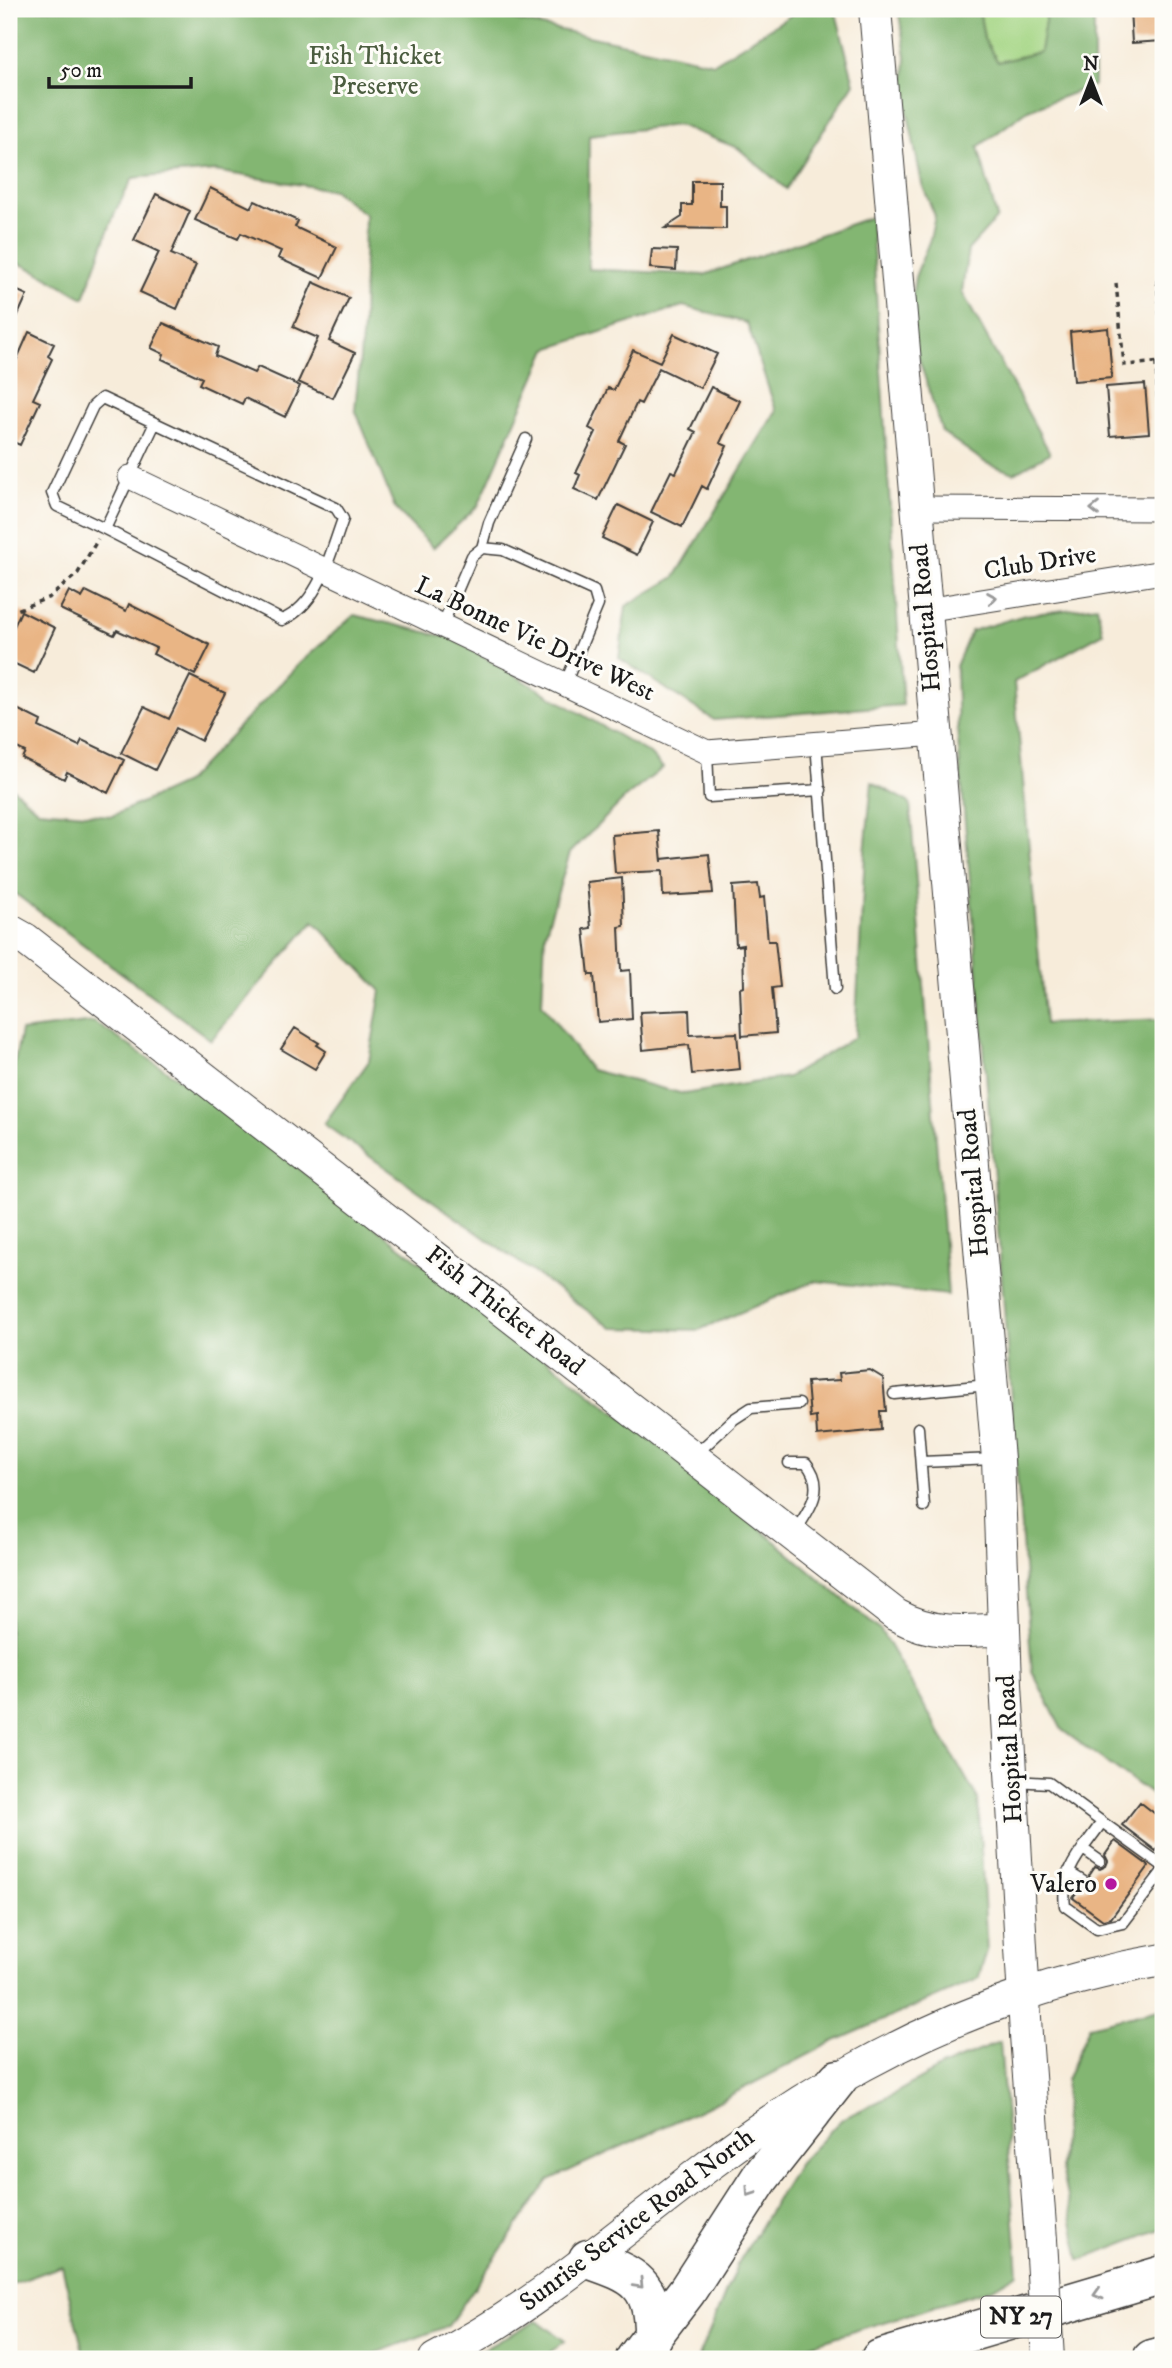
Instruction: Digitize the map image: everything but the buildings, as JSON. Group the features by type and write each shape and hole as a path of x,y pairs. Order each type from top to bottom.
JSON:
{"highway":[{"path":"644,2348 687,2291 760,2178 838,2079"},
{"path":"588,2259 617,2269 639,2282 647,2291 651,2303 644,2348"},
{"name":"NY 27","path":"880,2359 1163,2275"},
{"path":"1152,2359 1163,2356"}],"street":[{"name":"Hospital Road","path":"874,9 998,1459 1023,1995 1048,2359"},
{"name":"La Bonne Vie Drive West","path":"130,477 707,752"},
{"path":"917,508 1163,509"},
{"name":"Club Drive","path":"925,610 1163,572"},
{"path":"707,752 937,734"},
{"name":"Fish Thicket Road","path":"17,934 793,1534 877,1602 916,1626 953,1631 1004,1629"},
{"name":"Sunrise Service Road North","path":"435,2359 503,2320 588,2259 751,2134 838,2079 939,2026 1023,1995 1109,1970 1163,1960"}],"lane":[{"path":"102,398 155,423 336,508 343,519 324,569 307,602 296,614 282,620 57,506 52,493 93,407 102,398"},
{"path":"105,529 155,423"},
{"path":"442,626 472,556 482,548 489,523 526,439"},
{"path":"482,548 503,550 594,591 598,605 565,684"},
{"path":"816,743 835,989"},
{"path":"707,752 709,797 821,790"},
{"path":"894,1394 992,1385"},
{"path":"693,1457 734,1419 751,1408 799,1404"},
{"path":"918,1428 924,1506"},
{"path":"921,1462 998,1459"},
{"path":"789,1463 806,1463 813,1472 815,1489 813,1503 793,1534"},
{"path":"1012,1781 1049,1783 1102,1822 1163,1868 1124,1923 1097,1929 1065,1906 1063,1890 1068,1872 1102,1822"},
{"path":"1083,1849 1100,1861"},
{"path":"1068,1872 1084,1882"},
{"path":"1135,1885 1146,1893"},
{"path":"1119,1906 1131,1914"}],"path":[{"path":"1116,283 1124,365 1156,363 1163,360 1157,279"},
{"path":"1156,363 1158,408 1163,408"},
{"path":"9,612 50,597 78,573 105,529"}],"green space":[{"name":"Fish Thicket Preserve","path":"9,9 514,9 509,19 714,63 801,9 835,9 854,83 786,189 738,148 678,125 589,135 588,269 704,275 871,217 903,705 714,720 619,658 626,606 675,577 776,411 747,323 683,306 547,349 478,506 433,548 395,508 355,409 363,327 365,214 333,190 215,171 133,178 115,212 84,298 9,259"},
{"path":"898,9 979,9 984,39 998,62 1040,52 1045,9 1094,9 1094,85 1028,110 978,147 997,218 968,250 962,292 1050,453 1014,473 986,463 942,432 908,324 915,277 930,239 935,216 922,184 904,95 906,56"},
{"path":"979,9 1045,9 1040,52 998,62 984,39"},
{"path":"1097,606 1103,633 1014,682 1045,1024 1163,1019 1163,1803 1062,1730 1032,1671 958,741 956,666 971,631 1025,615"},
{"path":"354,615 451,638 650,754 663,768 626,797 570,853 545,934 542,1004 591,1070 684,1094 788,1077 855,1037 865,852 872,782 910,803 948,1295 815,1281 699,1330 612,1328 324,1124 369,1061 381,991 314,921 211,1040 9,889 9,785 38,810 112,816 185,783 300,663"},
{"path":"94,1022 206,1097 699,1477 881,1631 978,1799 987,1951 978,1979 833,2042 715,2103 549,2180 448,2326 360,2359 85,2359 62,2266 9,2285 9,1089 21,1031"},
{"path":"1163,2008 1163,2228 1080,2260 1061,2168 1066,2080 1089,2026"},
{"path":"1000,2042 1018,2273 991,2289 763,2359 698,2359 737,2265 799,2163 842,2119 941,2067"},
{"path":"537,2320 565,2341 541,2359 466,2359"}],"place":[{"name":"Valero","path":"1111,1884"}]}
